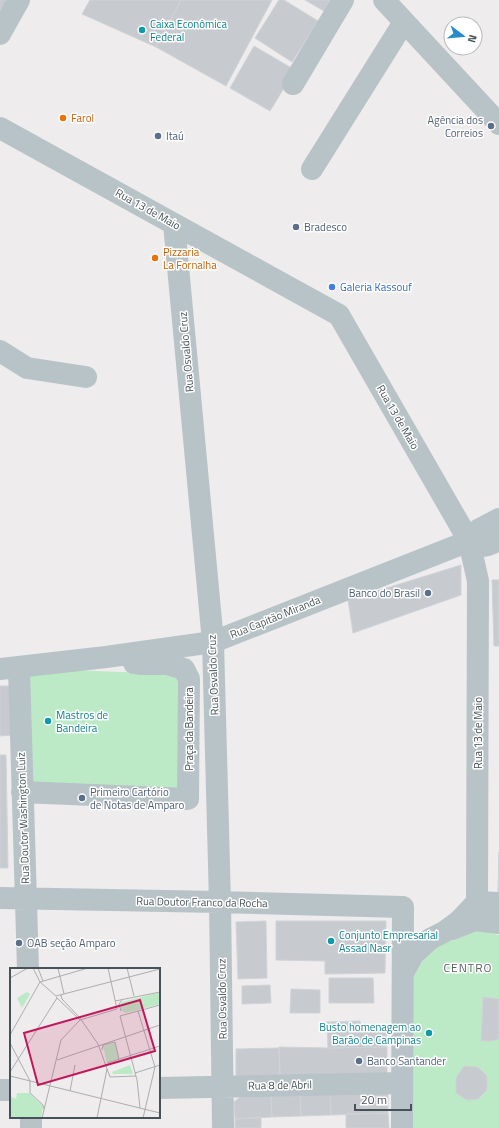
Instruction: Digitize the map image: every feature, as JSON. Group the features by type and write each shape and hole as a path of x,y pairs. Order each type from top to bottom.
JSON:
{"street":[{"path":"0,34 19,0"},
{"path":"293,84 343,0"},
{"path":"384,0 499,124"},
{"path":"312,169 404,22"},
{"name":"Rua 13 de Maio","path":"0,128 339,315 470,541 478,581 477,902"},
{"name":"Rua Osvaldo Cruz","path":"174,224 212,642 220,902 223,1128"},
{"path":"0,351 27,368 86,376"},
{"name":"Rua Capitão Miranda","path":"9,668 106,657 212,642 470,541 478,530 499,519"},
{"path":"470,541 483,547 499,540"},
{"name":"Praça da Bandeira","path":"22,792 188,799 190,678 184,669 167,664 140,664 106,657"},
{"name":"Rua Doutor Washington Luiz","path":"9,668 22,792 27,899 28,968"},
{"name":"Rua Doutor Franco da Rocha","path":"0,898 403,907 403,973"},
{"path":"402,1128 403,973 413,955 430,940 459,921 477,902 499,903"},
{"path":"444,932 474,920 499,922"},
{"name":"Rua 8 de Abril","path":"160,1088 402,1083"}],"green space":[{"path":"19,668 172,674 182,682 177,799 22,792"},
{"path":"474,928 499,935 499,1128 412,1128 412,972 444,940"}],"building":[{"path":"0,0 12,0 0,22"},
{"name":"Caixa Econômica Federal","path":"90,0 181,0 156,47 82,14"},
{"path":"181,0 272,0 226,86 156,47"},
{"path":"279,0 284,0 318,21 292,62 255,38"},
{"path":"305,0 330,0 324,11"},
{"path":"254,46 295,70 270,111 230,88"},
{"path":"461,565 461,595 353,633 348,600"},
{"path":"492,580 499,580 499,646 494,646"},
{"path":"0,686 9,686 13,735 0,736"},
{"path":"0,755 6,755 8,868 0,868"},
{"path":"499,852 499,893 498,893"},
{"path":"266,921 267,978 238,979 236,922"},
{"name":"Conjunto Empresarial Assad Nasr","path":"276,921 386,921 385,973 325,974 325,961 276,960"},
{"path":"329,978 373,978 374,1003 329,1003"},
{"path":"270,985 271,1003 242,1004 242,986"},
{"path":"291,989 320,990 320,1013 290,1013"},
{"path":"483,997 499,999 499,1039 493,1041 481,1041"},
{"path":"360,1021 361,1030 386,1030 387,1047 328,1048 327,1022"},
{"path":"279,1047 387,1047 387,1074 280,1075"},
{"path":"279,1048 280,1075 236,1076 236,1049"},
{"path":"464,1066 478,1067 487,1076 487,1090 478,1099 467,1100 456,1093 456,1078"},
{"path":"388,1090 388,1113 331,1115 330,1092"},
{"path":"330,1092 331,1115 301,1116 300,1093"},
{"path":"300,1093 301,1116 272,1117 271,1095"},
{"path":"271,1095 272,1117 235,1119 234,1102 240,1097"},
{"path":"388,1113 389,1128 346,1128 346,1114"},
{"path":"261,1117 261,1128 235,1128 235,1119"}],"place":[{"name":"Caixa Econômica Federal","path":"142,30"},
{"name":"Farol","path":"63,118"},
{"name":"Agência dos Correios","path":"491,126"},
{"name":"Itaú","path":"158,136"},
{"name":"Bradesco","path":"296,227"},
{"name":"Pizzaria La Fornalha","path":"155,258"},
{"name":"Galeria Kassouf","path":"332,287"},
{"name":"Banco do Brasil","path":"428,593"},
{"name":"Mastros de Bandeira","path":"48,721"},
{"name":"Primeiro Cartório de Notas de Amparo","path":"82,798"},
{"name":"Conjunto Empresarial Assad Nasr","path":"331,941"},
{"name":"OAB seção Amparo","path":"19,943"},
{"name":"Busto homenagem ao Barão de Campinas","path":"429,1033"},
{"name":"Banco Santander","path":"359,1061"}],"district":[{"name":"CENTRO","path":"468,967"}]}
